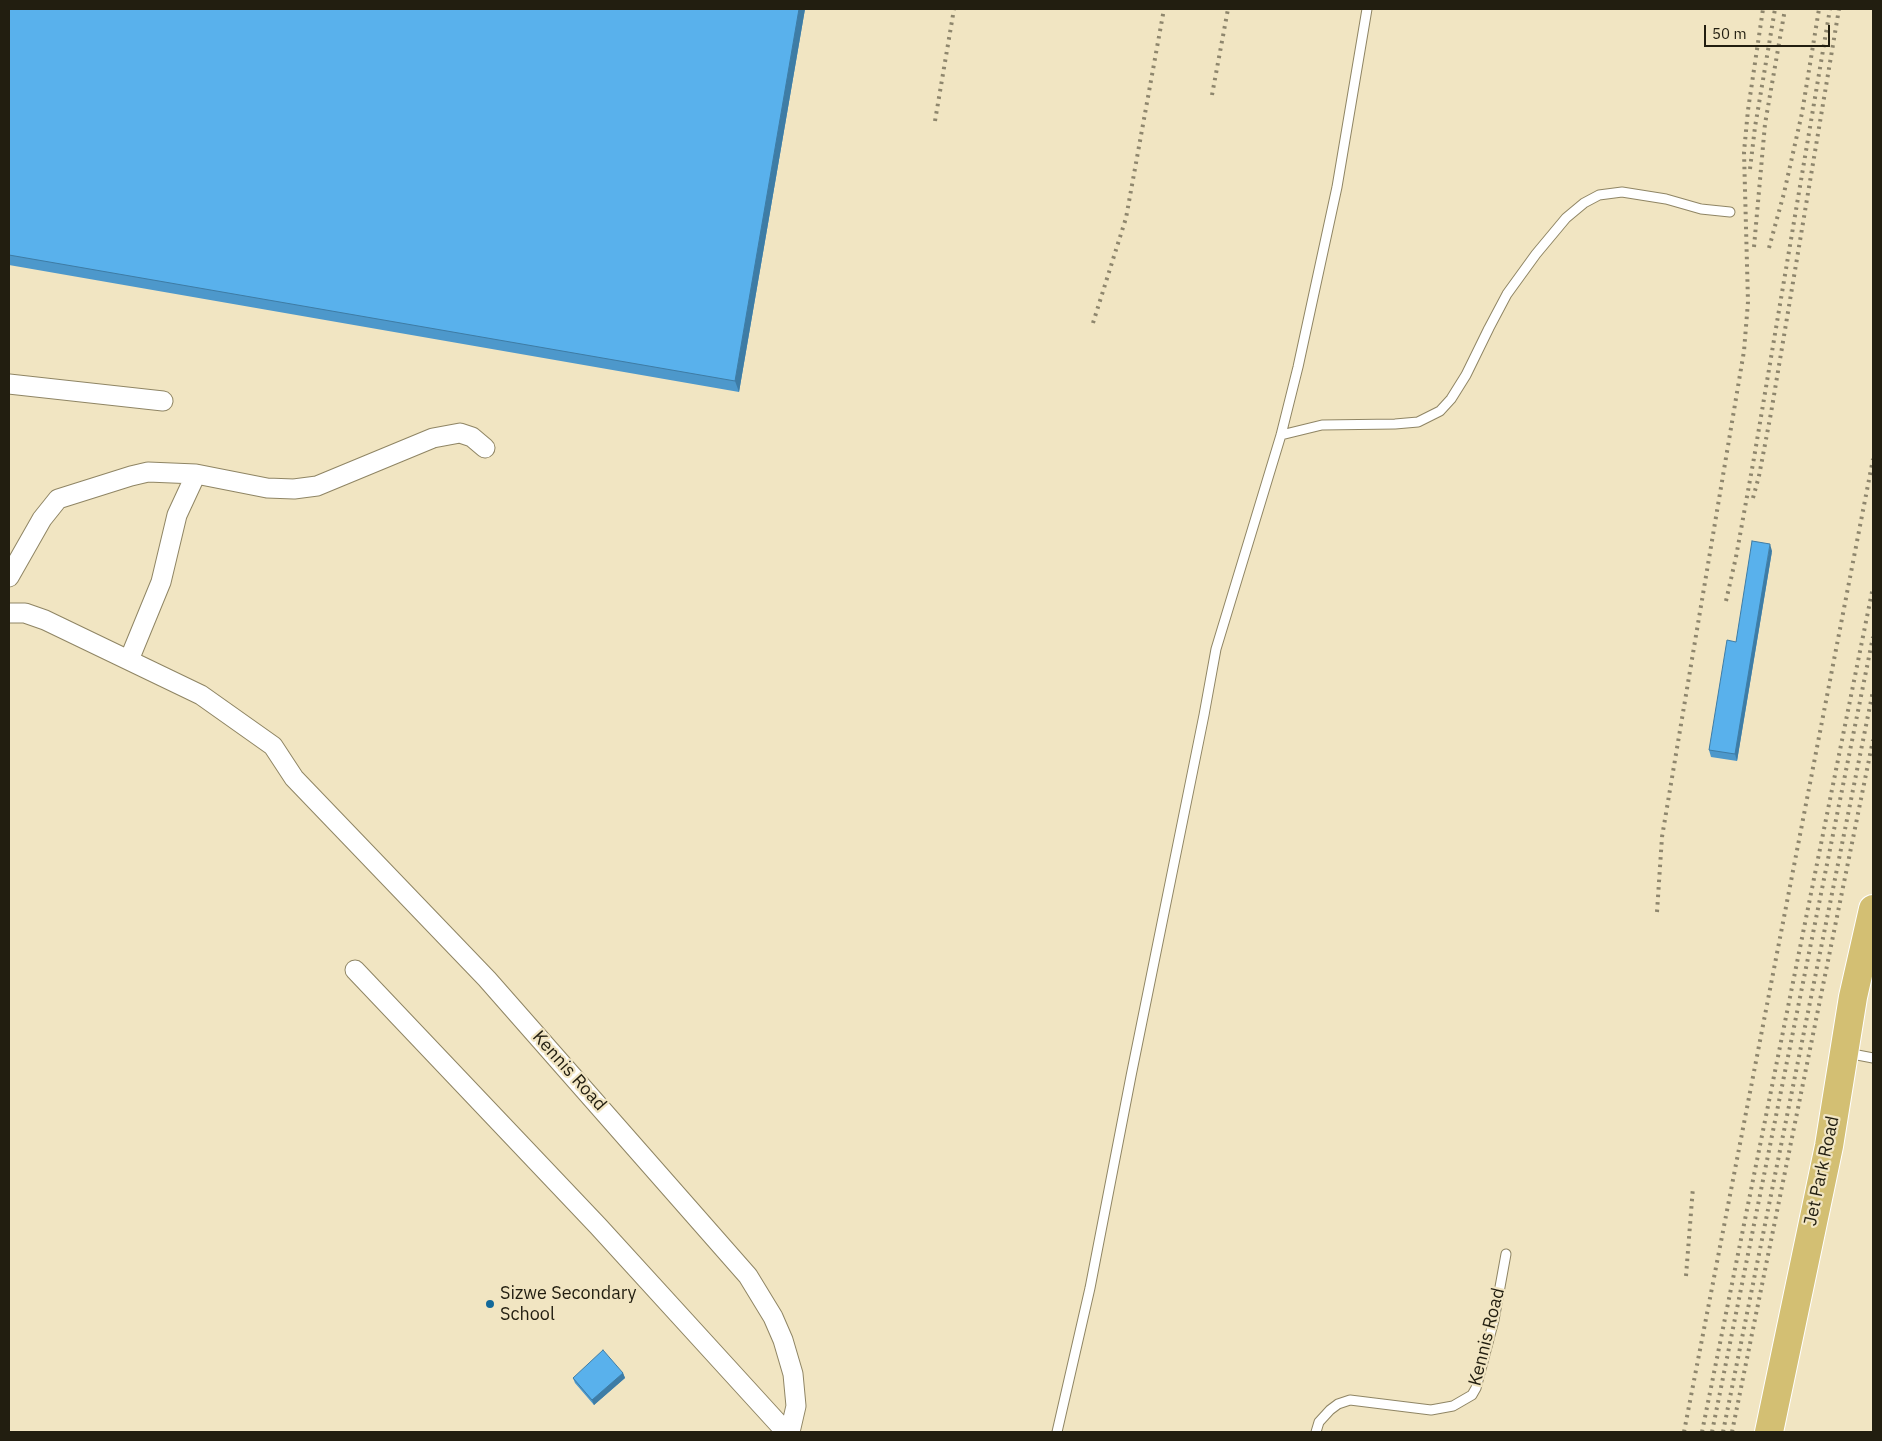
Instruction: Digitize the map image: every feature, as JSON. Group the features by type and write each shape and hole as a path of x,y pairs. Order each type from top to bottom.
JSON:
{"main road":[{"name":"Jet Park Road","path":"1769,1432 1829,1146 1858,1055 1856,980 1873,909"},
{"name":"Jet Park Road","path":"1781,1432 1821,1221 1858,1055 1873,970"}],"street":[{"path":"9,384 163,401"},
{"path":"9,577 42,519 58,499 131,476 148,472 196,474 268,488 294,489 317,486 433,438 460,433 472,437 485,448"},
{"path":"9,613 25,613 45,620 129,660 162,582 176,515 196,474"},
{"name":"Kennis Road","path":"129,660 201,695 273,746 294,778 487,979 748,1276 774,1317 784,1340 793,1374 796,1406 790,1432"},
{"path":"355,970 598,1226 786,1432"}],"lane":[{"path":"1057,1432 1090,1288 1130,1076 1216,649 1281,435 1337,187 1367,9"},
{"path":"1281,435 1322,425 1418,422 1440,411 1452,399 1507,294 1536,254 1566,218 1584,203 1598,195 1622,192 1730,212"},
{"name":"Kennis Road","path":"1316,1432 1322,1418 1338,1404 1350,1400 1431,1410 1453,1406 1472,1394 1476,1388 1494,1320 1506,1254"}],"building":[{"path":"9,9 799,9 735,381 9,255"},
{"path":"1752,541 1770,544 1735,754 1709,750 1727,640 1736,642"},
{"path":"603,1350 623,1373 592,1400 573,1378"}],"railway":[{"path":"935,121 954,9"},
{"path":"1093,323 1126,218 1164,9"},
{"path":"1212,95 1228,9"},
{"path":"1657,912 1662,837 1744,351 1748,302 1744,152 1748,110 1763,9"},
{"path":"1750,169 1755,127 1775,9"},
{"path":"1754,247 1765,124 1785,9"},
{"path":"1769,248 1784,193 1802,113 1819,9"},
{"path":"1726,601 1754,458 1830,9"},
{"path":"1753,498 1771,413 1839,9"},
{"path":"1684,1432 1873,459"},
{"path":"1702,1432 1873,587"},
{"path":"1712,1432 1873,637"},
{"path":"1723,1432 1873,691"},
{"path":"1732,1432 1873,740"},
{"path":"1686,1276 1693,1187"}],"place":[{"name":"Sizwe Secondary School","path":"490,1304"}]}
